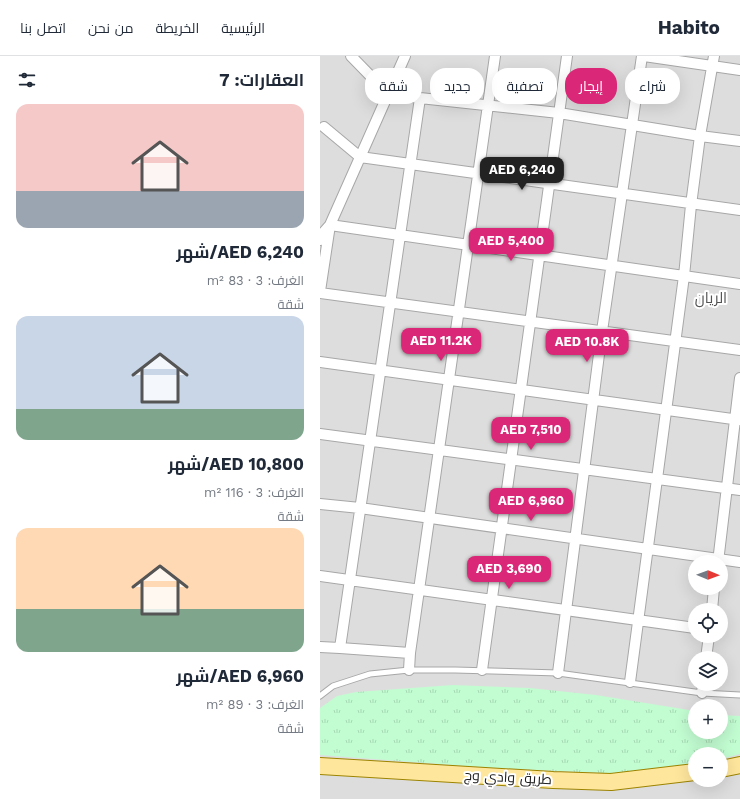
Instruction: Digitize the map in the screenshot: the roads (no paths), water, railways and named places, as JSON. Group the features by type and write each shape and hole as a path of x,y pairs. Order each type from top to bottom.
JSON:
{"main road":[{"path":"728,768 740,765"},
{"name":"طريق وادي وج","path":"320,766 610,782 688,773"}],"street":[{"path":"351,56 365,70"},
{"path":"400,68 405,56"},
{"path":"409,670 410,653 495,56"},
{"path":"482,670 567,56"},
{"path":"558,673 602,331 643,56 714,61 740,70"},
{"path":"630,682 684,276 700,136 714,61"},
{"path":"422,98 559,113 740,141"},
{"path":"384,104 330,225 320,292 390,303 740,350"},
{"path":"340,648 419,104"},
{"path":"321,127 360,157 691,205 740,210"},
{"path":"320,234 330,225"},
{"path":"330,225 740,284"},
{"path":"320,240 323,233 330,225"},
{"path":"320,362 737,420"},
{"path":"719,555 726,488 737,420 740,378"},
{"path":"320,434 740,490"},
{"path":"320,504 360,508 688,555"},
{"path":"728,561 740,562"},
{"path":"320,576 688,627"},
{"path":"320,647 410,653"}],"lane":[{"path":"320,696 333,686 370,674 409,670 482,670 558,673 630,682 688,687"},
{"path":"718,691 740,695"}],"district":[{"name":"الريان","path":"711,298"}]}
